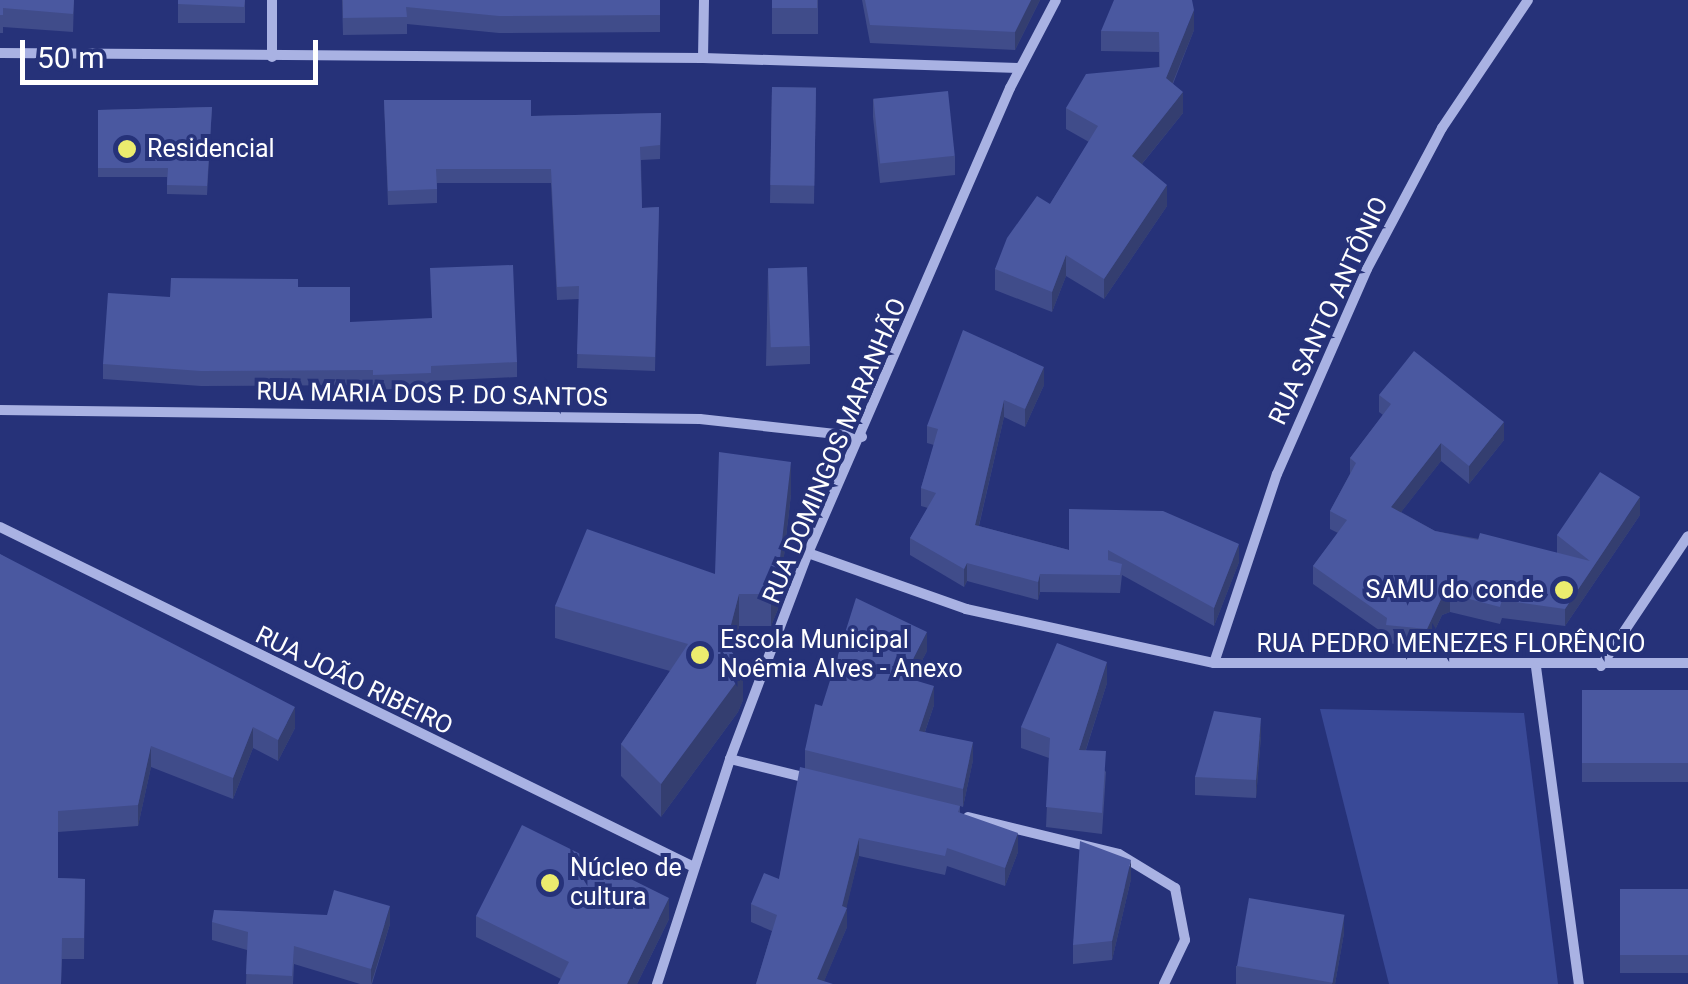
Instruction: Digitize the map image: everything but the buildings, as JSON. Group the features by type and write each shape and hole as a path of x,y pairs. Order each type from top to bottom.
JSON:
{"street":[{"path":"272,0 272,57"},
{"path":"703,58 704,0"},
{"name":"RUA DOMINGOS MARANHÃO","path":"657,984 692,866 808,553 862,437 1020,68 1056,0"},
{"name":"RUA SANTO ANTÔNIO","path":"1214,662 1276,474 1367,269 1442,128 1528,0"},
{"path":"0,53 703,58 1020,68"},
{"name":"RUA MARIA DOS P. DO SANTOS","path":"0,410 718,420 862,437"},
{"name":"RUA JOÃO RIBEIRO","path":"0,527 692,866"},
{"path":"1601,666 1688,536"},
{"name":"RUA PEDRO MENEZES FLORÊNCIO","path":"808,553 966,608 1214,662 1536,667 1688,663"},
{"path":"1536,667 1578,984"},
{"path":"730,759 822,782"},
{"path":"952,813 1120,854 1175,888 1184,940 1164,984"}],"shaded area":[{"path":"1320,709 1524,713 1558,984 1389,984"}],"place":[{"name":"Residencial","path":"127,149"},
{"name":"SAMU do conde","path":"1564,590"},
{"name":"Escola Municipal Noêmia Alves - Anexo","path":"700,655"},
{"name":"Núcleo de cultura","path":"550,883"}]}
